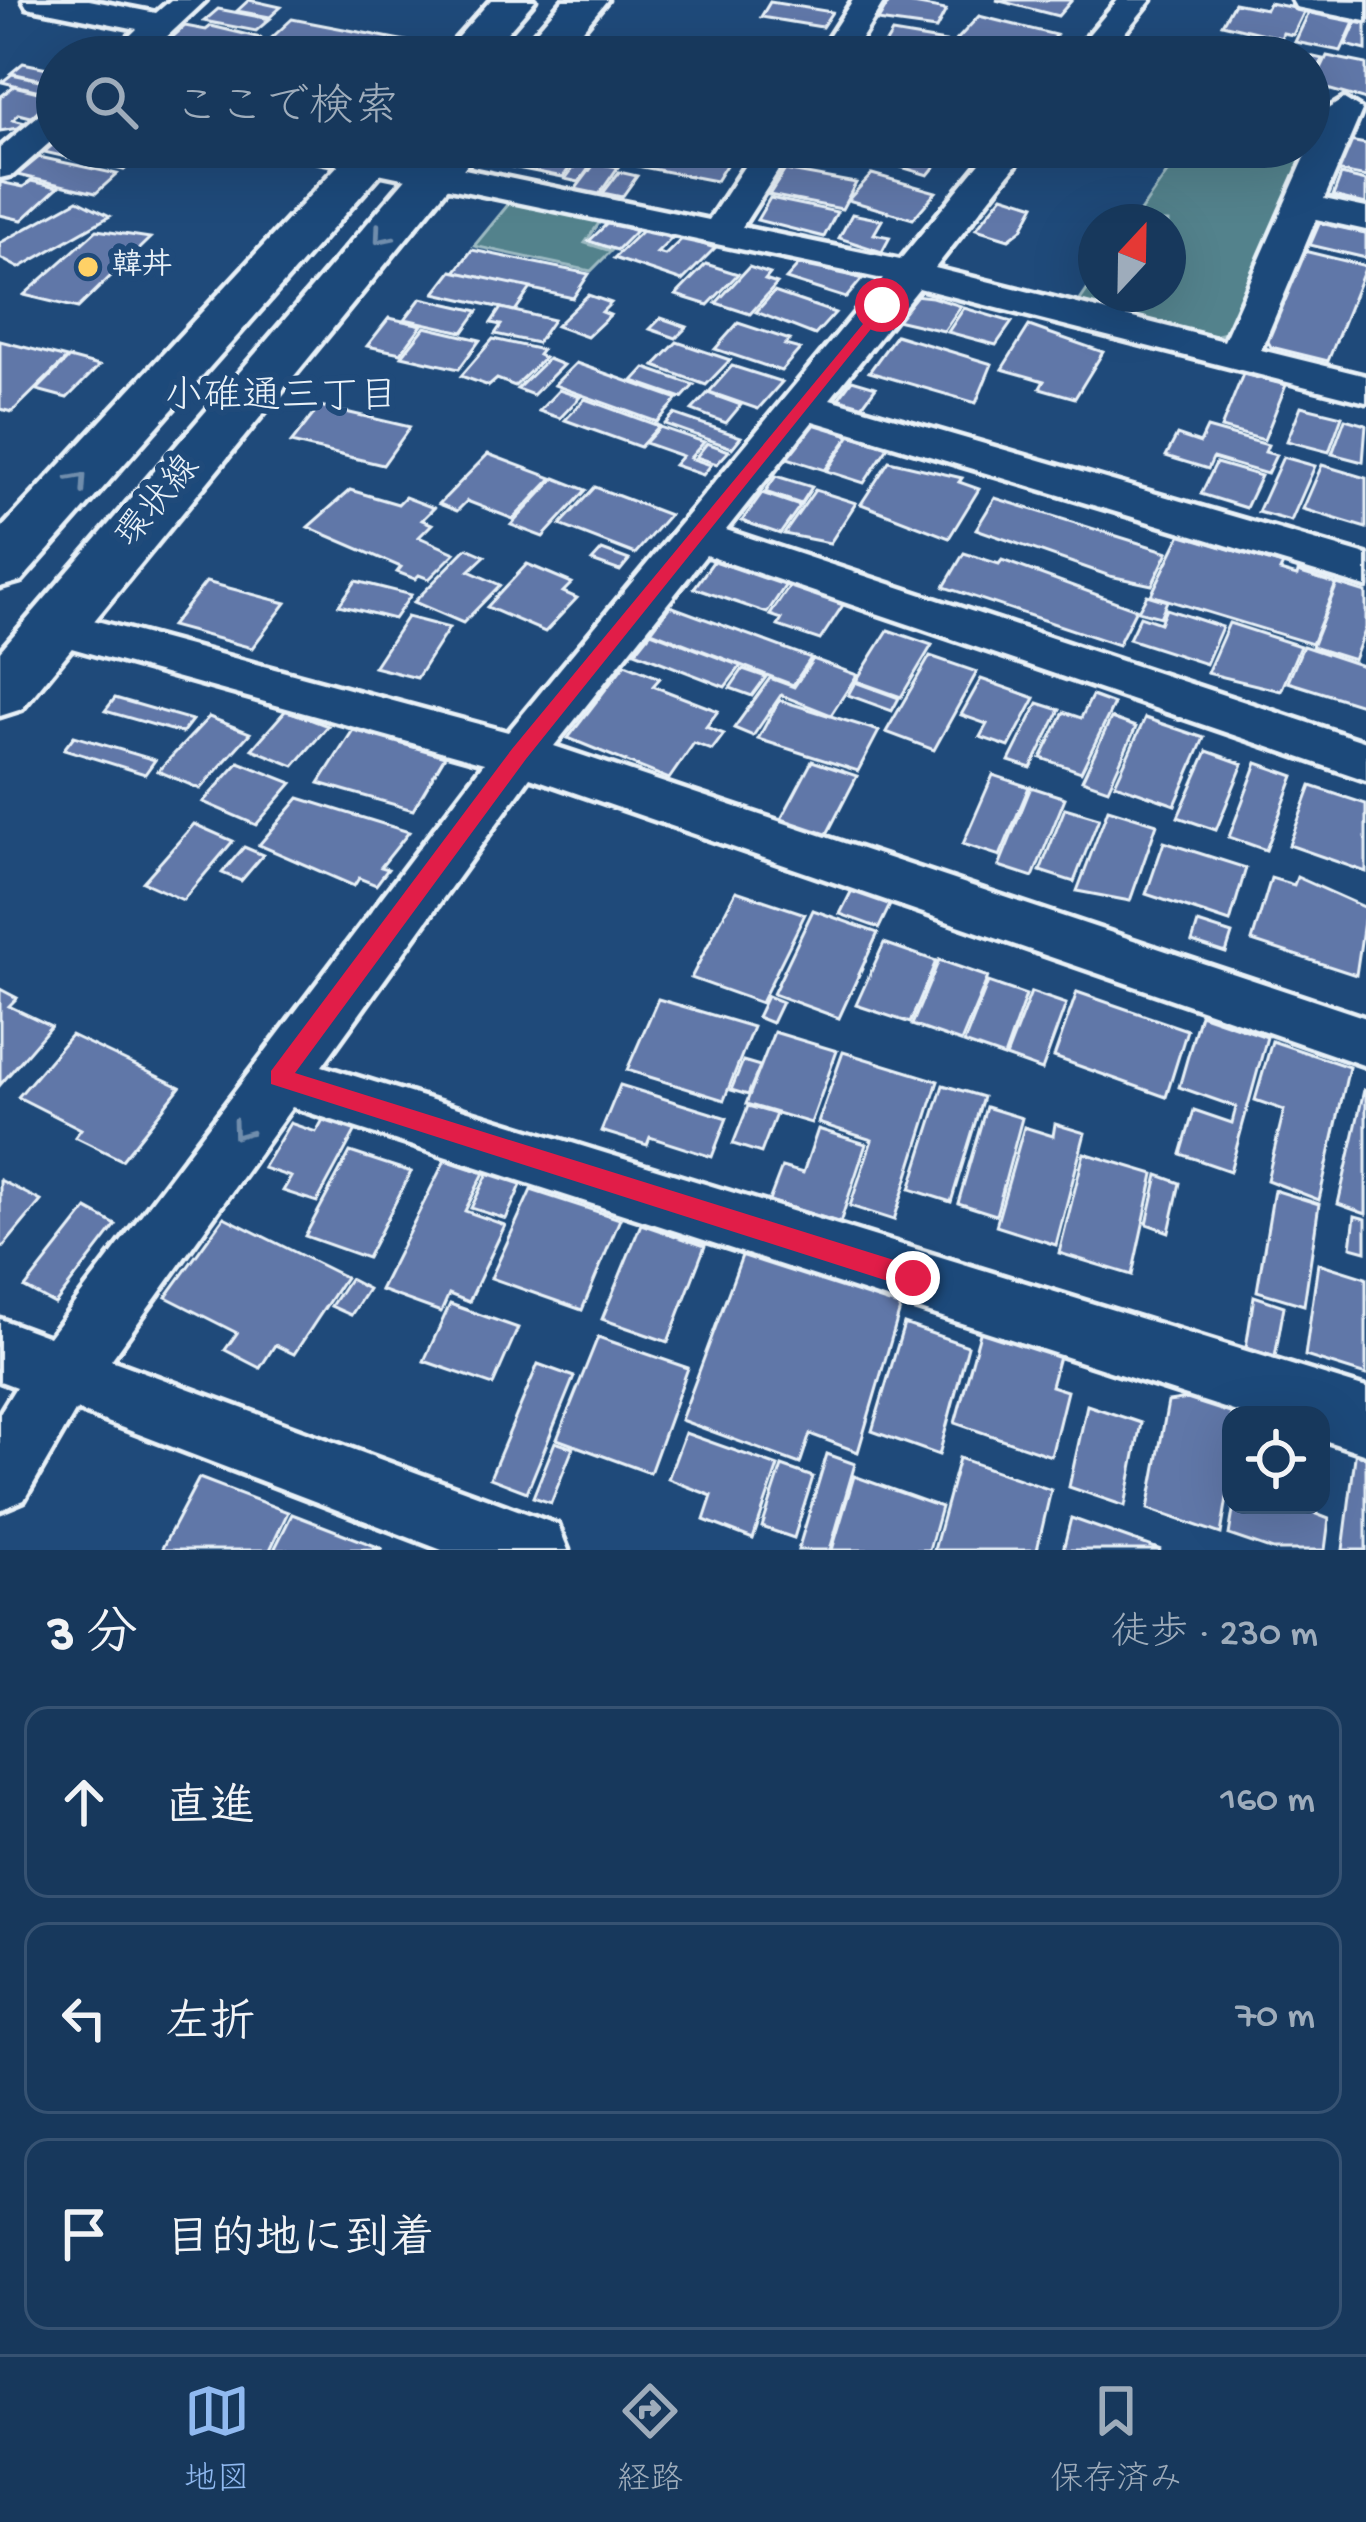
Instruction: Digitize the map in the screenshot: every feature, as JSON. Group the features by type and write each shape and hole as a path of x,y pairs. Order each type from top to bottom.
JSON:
{"main road":[{"path":"481,36 514,0"},
{"path":"554,36 586,0"},
{"name":"環状線","path":"0,567 362,168"},
{"name":"環状線","path":"0,693 439,168"}],"street":[{"path":"39,0 162,24"},
{"path":"149,36 190,0"},
{"path":"846,36 869,0"},
{"path":"1105,36 1135,0"},
{"path":"1308,0 1366,11"},
{"path":"7,152 36,132"},
{"path":"476,168 719,233 908,273 1366,389"},
{"path":"719,233 761,168"},
{"path":"0,1476 62,1373 519,754 995,168"},
{"path":"1238,356 1317,168"},
{"path":"1303,205 1366,219"},
{"path":"802,404 1366,571"},
{"path":"696,536 1366,761"},
{"path":"56,627 519,754 1366,1042"},
{"path":"278,1078 1366,1421"},
{"path":"0,1350 533,1550"}],"green space":[{"path":"1170,168 1301,168 1229,332 1214,336 1119,312 1186,312 1186,204 1145,204"},
{"path":"512,200 602,219 585,243 611,251 591,271 474,246"}],"building":[{"path":"249,0 281,7 270,17 237,11"},
{"path":"996,0 1072,0 1058,16"},
{"path":"770,2 832,12 822,27 761,17"},
{"path":"889,2 946,10 936,29 878,21"},
{"path":"1234,3 1305,10 1293,35 1273,36 1222,24"},
{"path":"218,9 270,19 256,31 204,21"},
{"path":"1309,12 1356,18 1341,51 1330,49 1330,36 1298,36"},
{"path":"979,16 1056,35 1055,36 960,36"},
{"path":"1358,18 1366,19 1366,50 1346,45"},
{"path":"292,19 380,36 274,36"},
{"path":"185,26 206,30 211,26 253,36 174,36"},
{"path":"1330,57 1366,64 1366,100 1330,90"},
{"path":"23,63 36,66 36,78 11,73"},
{"path":"12,74 36,79 36,90 2,82"},
{"path":"14,86 36,92 36,112 31,117 19,114 13,120 25,123 0,131 0,97"},
{"path":"1344,140 1366,144 1366,177 1331,170"},
{"path":"36,159 36,168 89,168 117,174 96,193 17,175"},
{"path":"517,168 570,168 563,177"},
{"path":"573,168 589,168 579,182 565,179"},
{"path":"591,168 617,168 598,196 574,191"},
{"path":"648,168 724,168 716,181"},
{"path":"904,168 934,168 928,175"},
{"path":"785,170 856,183 842,209 769,195"},
{"path":"619,172 637,176 622,197 603,193"},
{"path":"872,174 936,192 913,219 848,200"},
{"path":"1341,175 1366,181 1366,204 1333,196"},
{"path":"31,181 58,187 22,220 0,215 0,182 23,187"},
{"path":"1003,195 1035,205 1022,229 1009,239 976,229"},
{"path":"770,198 837,212 824,237 757,220"},
{"path":"78,200 110,216 19,268 0,258 0,243"},
{"path":"852,214 882,220 874,234 890,237 882,252 839,238"},
{"path":"609,222 636,231 617,250 589,241"},
{"path":"1320,222 1366,233 1366,258 1310,245"},
{"path":"644,229 672,238 657,253 665,255 683,238 715,248 682,281 614,258"},
{"name":"韓丼","path":"97,230 150,238 78,308 24,295"},
{"path":"472,250 589,274 573,298 455,272"},
{"path":"1304,251 1366,266 1328,361 1271,347 1267,340"},
{"path":"803,260 862,279 846,298 786,279"},
{"path":"706,264 738,274 708,305 676,295"},
{"path":"749,267 770,274 765,280 777,284 750,314 716,303"},
{"path":"452,271 531,288 515,311 435,293"},
{"path":"774,292 835,313 815,335 756,312"},
{"path":"588,295 611,303 602,312 610,315 587,337 556,326"},
{"path":"914,295 961,306 944,331 896,320"},
{"path":"421,298 478,311 463,332 405,319"},
{"path":"501,308 553,320 537,343 495,334 501,325 491,323"},
{"path":"964,308 1012,322 996,345 948,332"},
{"path":"389,318 422,325 401,353 367,346"},
{"path":"661,318 687,327 676,338 650,329"},
{"path":"738,323 790,340 785,345 800,349 781,371 715,349"},
{"path":"1029,326 1103,352 1075,398 1040,388 1044,381 1002,369"},
{"path":"425,327 480,340 459,369 402,356"},
{"path":"896,335 992,364 976,403 869,372"},
{"path":"493,339 542,350 538,355 544,358 515,386 497,379 489,386 461,376"},
{"path":"0,341 67,358 12,412 0,409"},
{"path":"677,342 730,360 706,385 654,366"},
{"path":"69,358 99,366 67,398 37,390"},
{"path":"548,359 563,365 533,395 517,389"},
{"path":"576,363 678,399 657,422 554,385"},
{"path":"732,366 782,382 758,409 709,392"},
{"path":"645,368 694,385 682,398 633,381"},
{"path":"1243,374 1286,385 1264,440 1221,428"},
{"path":"852,380 876,387 862,406 838,399"},
{"path":"559,390 580,397 560,418 539,411"},
{"path":"708,393 741,405 726,423 692,410"},
{"path":"585,399 659,426 640,447 565,420"},
{"path":"320,406 410,427 383,465 291,443"},
{"path":"1301,406 1342,416 1329,452 1287,441"},
{"path":"674,414 741,437 732,448 665,424"},
{"path":"1345,419 1366,425 1363,462 1332,454"},
{"path":"810,422 850,435 825,470 784,457"},
{"path":"660,427 704,442 690,458 711,465 703,475 674,465 682,456 645,443"},
{"path":"1207,428 1268,445 1265,452 1276,455 1267,474 1213,458 1208,469 1166,456 1177,435 1200,443"},
{"path":"851,435 888,447 864,483 827,471"},
{"path":"707,443 729,451 717,464 696,457"},
{"path":"488,454 552,478 513,519 467,501 457,511 439,504"},
{"path":"1283,457 1315,466 1291,521 1258,512"},
{"path":"889,461 962,478 959,482 979,489 949,538 861,504"},
{"path":"1216,463 1261,476 1246,508 1201,494"},
{"path":"1322,465 1366,478 1366,528 1303,509"},
{"path":"776,476 812,487 801,504 765,492"},
{"path":"555,478 586,490 543,537 511,525"},
{"path":"595,487 669,515 635,554 560,525"},
{"path":"350,490 398,504 405,497 434,508 422,520 432,524 419,537 455,553 429,579 419,575 415,579 397,572 401,567 308,527"},
{"path":"815,490 856,503 830,543 784,534"},
{"path":"762,493 800,506 780,534 742,521"},
{"path":"995,498 1168,552 1152,585 1110,576 976,529"},
{"path":"1181,534 1283,565 1280,571 1336,584 1312,644 1151,595"},
{"path":"467,548 485,556 469,571 500,585 463,623 414,602"},
{"path":"602,550 629,560 620,571 592,561"},
{"path":"964,553 999,564 1002,560 1136,609 1118,645 944,587"},
{"path":"715,559 787,583 767,613 694,588"},
{"path":"527,564 572,583 563,592 577,598 545,632 487,607"},
{"path":"356,581 411,595 394,619 339,605"},
{"path":"206,582 286,603 252,648 171,626"},
{"path":"791,584 845,602 820,640 778,626 782,619 770,615"},
{"path":"1337,584 1366,593 1366,628 1354,660 1312,647"},
{"path":"1147,595 1167,601 1160,617 1138,611"},
{"path":"670,606 811,658 793,685 651,631"},
{"path":"1166,609 1222,627 1206,664 1129,639 1140,616 1160,623"},
{"path":"407,617 449,628 417,678 374,667"},
{"path":"1229,623 1300,646 1281,691 1207,673"},
{"path":"888,630 932,645 901,697 856,681"},
{"path":"651,632 741,666 725,687 635,652"},
{"path":"1303,646 1366,667 1365,706 1288,682"},
{"path":"930,656 977,672 934,750 886,732"},
{"path":"813,659 857,675 831,715 781,695 753,736 734,728 770,678 794,687"},
{"path":"625,664 660,678 653,686 718,711 706,727 724,734 712,750 694,743 669,779 568,738"},
{"path":"743,669 766,677 752,696 730,688"},
{"path":"981,679 1035,698 1009,747 980,737 987,724 961,715"},
{"path":"855,682 899,698 892,711 848,695"},
{"path":"1092,696 1114,704 1081,772 1041,758 1064,712 1081,718"},
{"path":"115,698 192,720 182,733 105,711"},
{"path":"779,700 879,731 858,771 758,739"},
{"path":"1038,703 1060,710 1031,768 1009,761"},
{"path":"286,710 328,726 294,766 252,749"},
{"path":"209,717 250,733 200,789 158,771"},
{"path":"1111,718 1136,727 1108,789 1082,780"},
{"path":"1145,718 1204,738 1175,805 1115,784"},
{"path":"353,730 445,756 413,810 319,783"},
{"path":"74,736 155,760 145,774 64,749"},
{"path":"1207,751 1243,764 1216,830 1178,817"},
{"path":"812,761 857,776 825,838 779,823"},
{"path":"239,762 292,783 256,825 203,802"},
{"path":"1257,763 1294,776 1266,850 1229,837"},
{"path":"993,775 1029,787 1000,856 963,844"},
{"path":"1311,786 1366,804 1366,872 1289,845"},
{"path":"1031,787 1065,798 1033,877 999,866"},
{"path":"299,798 409,832 381,867 388,869 376,885 359,878 354,886 259,845"},
{"path":"1065,808 1099,818 1074,882 1040,871"},
{"path":"1108,809 1157,824 1130,901 1077,891"},
{"path":"194,824 233,841 183,900 143,882"},
{"path":"1164,842 1246,868 1230,922 1146,894"},
{"path":"244,847 263,855 241,881 222,873"},
{"path":"1297,877 1366,908 1356,975 1252,941 1271,878 1294,885"},
{"path":"853,888 892,901 879,928 840,914"},
{"path":"736,891 805,914 761,1003 691,978"},
{"path":"813,910 878,933 839,1018 773,994"},
{"path":"1198,923 1232,934 1226,953 1192,942"},
{"path":"884,943 936,961 910,1023 856,1005"},
{"path":"939,960 988,977 961,1042 912,1025"},
{"path":"988,982 1026,995 1004,1057 964,1043"},
{"path":"0,989 17,998 9,1006 51,1026 0,1085"},
{"path":"1031,992 1066,1004 1042,1070 1006,1057"},
{"path":"1077,992 1187,1030 1166,1097 1054,1057"},
{"path":"767,996 782,1002 772,1023 757,1017"},
{"path":"658,999 753,1027 724,1100 627,1070"},
{"path":"1200,1014 1267,1037 1230,1171 1181,1154 1194,1110 1232,1123 1236,1107 1179,1087"},
{"path":"774,1032 837,1051 811,1123 746,1104"},
{"path":"71,1035 180,1087 122,1160 75,1137 81,1129 18,1097"},
{"path":"1272,1041 1349,1067 1319,1200 1267,1180 1284,1110 1255,1100"},
{"path":"843,1052 938,1081 894,1220 850,1206 872,1140 818,1123"},
{"path":"743,1061 760,1066 748,1095 731,1090"},
{"path":"620,1085 727,1118 712,1157 650,1137 647,1145 601,1131"},
{"path":"943,1085 983,1097 951,1202 910,1189"},
{"path":"1366,1091 1366,1214 1338,1204"},
{"path":"748,1106 776,1114 761,1153 733,1144"},
{"path":"986,1107 1022,1118 996,1215 958,1203"},
{"path":"324,1118 357,1128 317,1202 283,1191 291,1177 263,1168 290,1123 316,1132"},
{"path":"1055,1124 1085,1133 1056,1245 996,1226 1024,1127 1053,1136"},
{"path":"818,1129 866,1144 840,1223 769,1201 782,1167 803,1173"},
{"path":"350,1152 411,1172 367,1258 305,1236"},
{"path":"1084,1153 1154,1174 1132,1275 1059,1253"},
{"path":"445,1160 484,1173 465,1211 505,1225 469,1302 449,1294 441,1312 380,1290"},
{"path":"493,1163 526,1174 506,1219 471,1208"},
{"path":"1158,1175 1180,1183 1169,1232 1147,1224"},
{"path":"0,1180 41,1201 3,1247 0,1245"},
{"path":"531,1190 620,1219 582,1310 491,1278"},
{"path":"1274,1190 1319,1204 1304,1305 1257,1291"},
{"path":"87,1209 116,1225 55,1304 25,1288"},
{"path":"1355,1216 1366,1219 1366,1251 1351,1247"},
{"path":"224,1217 345,1277 294,1354 275,1345 260,1368 225,1350 237,1333 166,1297"},
{"path":"641,1224 705,1246 668,1342 602,1319"},
{"path":"743,1253 901,1306 858,1452 810,1434 800,1464 681,1420"},
{"path":"1318,1263 1366,1278 1366,1375 1305,1356"},
{"path":"349,1279 368,1289 351,1315 331,1306"},
{"path":"1254,1296 1284,1306 1275,1357 1246,1348"},
{"path":"450,1304 518,1328 493,1385 424,1361"},
{"path":"904,1324 968,1346 939,1455 872,1431"},
{"path":"982,1326 1060,1353 1051,1386 1067,1391 1051,1456 955,1423"},
{"path":"598,1337 688,1368 650,1473 557,1439"},
{"path":"538,1364 574,1377 527,1492 490,1478"},
{"path":"1202,1397 1230,1406 1222,1406 1221,1534 1148,1509 1168,1402"},
{"path":"1087,1405 1141,1423 1125,1506 1069,1487"},
{"path":"685,1433 778,1466 753,1539 704,1520 712,1496 668,1479"},
{"path":"555,1442 573,1448 551,1503 533,1497"},
{"path":"1356,1449 1366,1452 1366,1550 1343,1550"},
{"path":"827,1454 855,1464 830,1550 798,1550"},
{"path":"959,1458 1051,1490 1037,1550 934,1550"},
{"path":"782,1466 813,1477 794,1538 762,1527"},
{"path":"854,1476 941,1507 929,1550 832,1550"},
{"path":"199,1478 288,1512 270,1550 161,1550"},
{"path":"292,1514 383,1549 274,1550"},
{"path":"1232,1514 1316,1514 1329,1519 1325,1550 1273,1550 1229,1535"},
{"path":"1071,1518 1161,1550 1063,1550"}],"place":[{"name":"韓丼","path":"88,267"}],"district":[{"name":"小碓通三丁目","path":"281,400"}],"route":[{"path":"882,305 519,754 278,1078 913,1278"}]}
